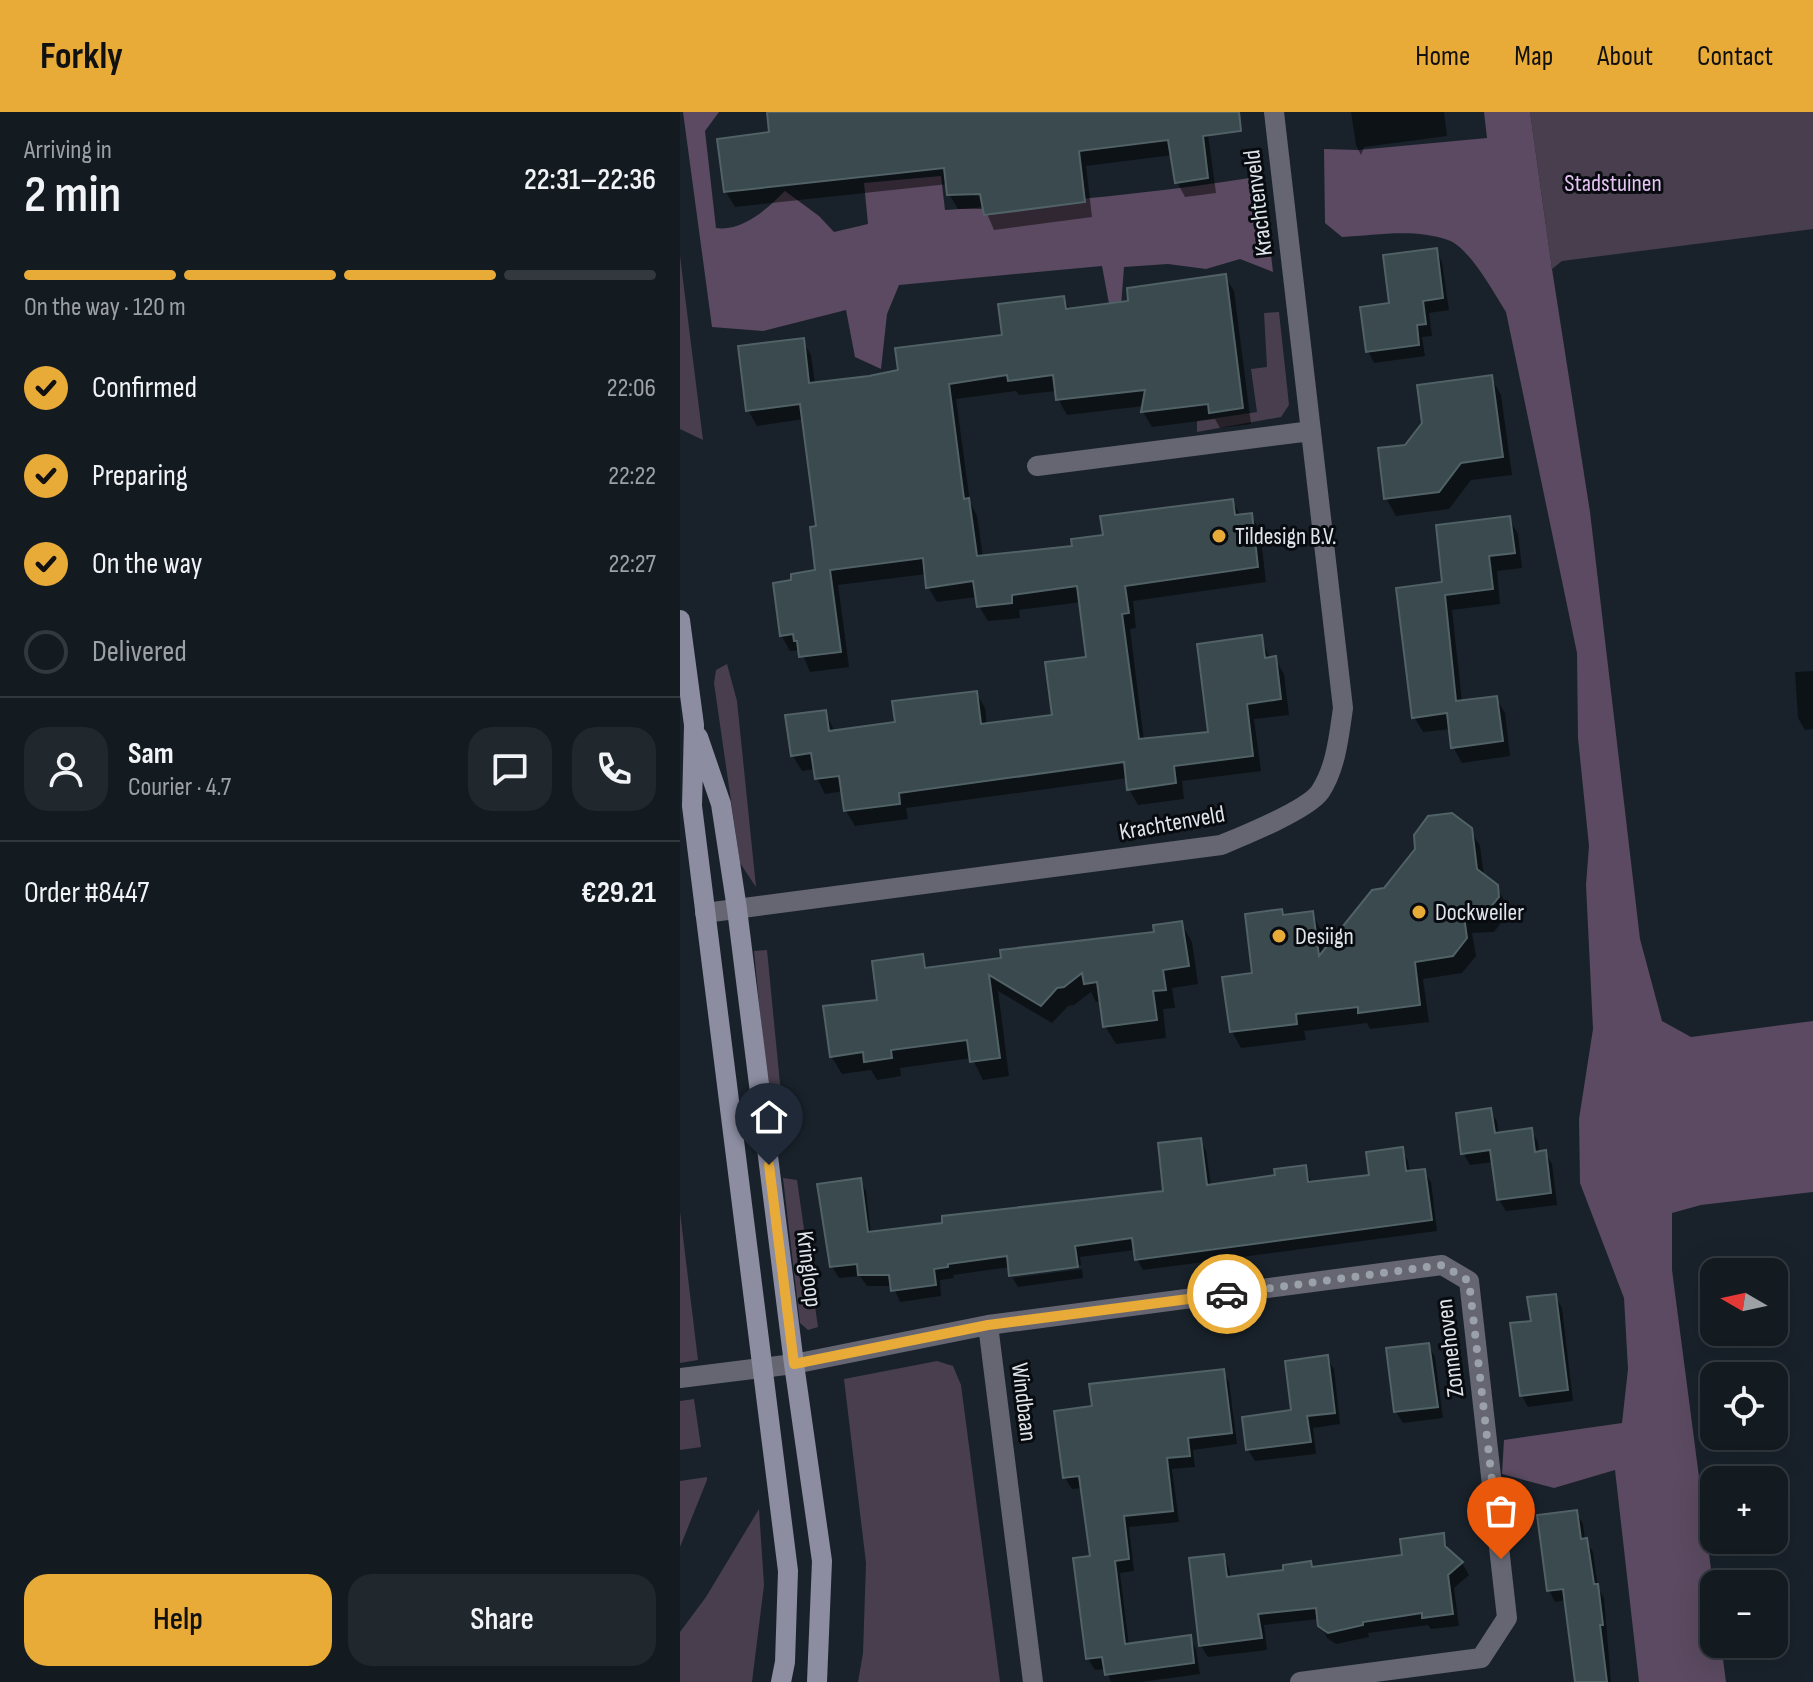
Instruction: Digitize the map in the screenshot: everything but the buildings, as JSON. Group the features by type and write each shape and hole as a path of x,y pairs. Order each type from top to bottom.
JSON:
{"street":[{"name":"Krachtenveld","path":"705,913 1221,845 1271,824 1319,794 1337,750 1343,708 1274,112"},
{"path":"1037,466 1311,431"},
{"name":"Kringloop","path":"680,620 694,725 692,806 788,1571 785,1662 781,1682"},
{"name":"Kringloop","path":"694,725 721,804 822,1561 817,1682"},
{"name":"Zonnehoven","path":"988,1325 1442,1265 1469,1281 1507,1618 1481,1658 1300,1682"},
{"path":"680,1378 794,1364 988,1325"},
{"name":"Windbaan","path":"988,1325 1033,1682"}],"green space":[{"name":"Stadstuinen","path":"1530,112 1813,112 1813,229 1562,261 1552,269"},
{"path":"680,256 703,440 680,429"},
{"path":"1279,312 1289,405 1281,417 1197,432 1197,421 1257,412 1251,369 1267,367 1264,313"},
{"path":"727,664 737,701 756,887 740,863 714,683 716,670"},
{"path":"767,950 784,1125 771,1126 754,951"},
{"path":"783,1178 797,1180 818,1327 808,1330 800,1323"},
{"path":"680,1212 698,1360 680,1363"},
{"path":"937,1361 953,1366 961,1385 1000,1682 858,1682 863,1653 866,1563 844,1379"},
{"path":"694,1399 701,1447 680,1450 680,1401"},
{"path":"707,1477 707,1480 680,1547 680,1481"},
{"path":"759,1509 764,1585 752,1682 680,1682 680,1632 706,1597"}],"shaded area":[{"path":"683,112 719,112 705,131 716,228 745,223 785,191 819,216 834,232 868,224 864,183 941,176 945,210 1104,197 1262,176 1273,272 1240,259 1206,269 1168,264 1124,267 1121,307 1110,309 1102,266 899,285 887,314 881,369 855,357 846,310 763,331 712,327"},
{"path":"1484,112 1530,112 1590,512 1640,939 1662,1021 1691,1037 1813,1021 1813,1192 1701,1205 1672,1213 1672,1270 1700,1485 1700,1554 1709,1554 1711,1570 1700,1570 1700,1658 1723,1658 1726,1682 1639,1682 1615,1470 1554,1488 1502,1474 1504,1440 1622,1423 1628,1369 1624,1298 1580,1183 1579,1119 1593,1029 1586,885 1589,846 1578,738 1577,653 1506,312 1472,261 1448,240 1409,233 1342,237 1325,223 1324,149 1358,150 1487,138"}],"way so far":[{"path":"1227,1294 1442,1265 1469,1281 1501,1559"}],"place":[{"name":"Tildesign B.V.","path":"1219,536"},
{"name":"Dockweiler","path":"1419,912"},
{"name":"Desiign","path":"1279,936"}],"route":[{"path":"769,1165 794,1364 988,1325 1227,1294"}]}
